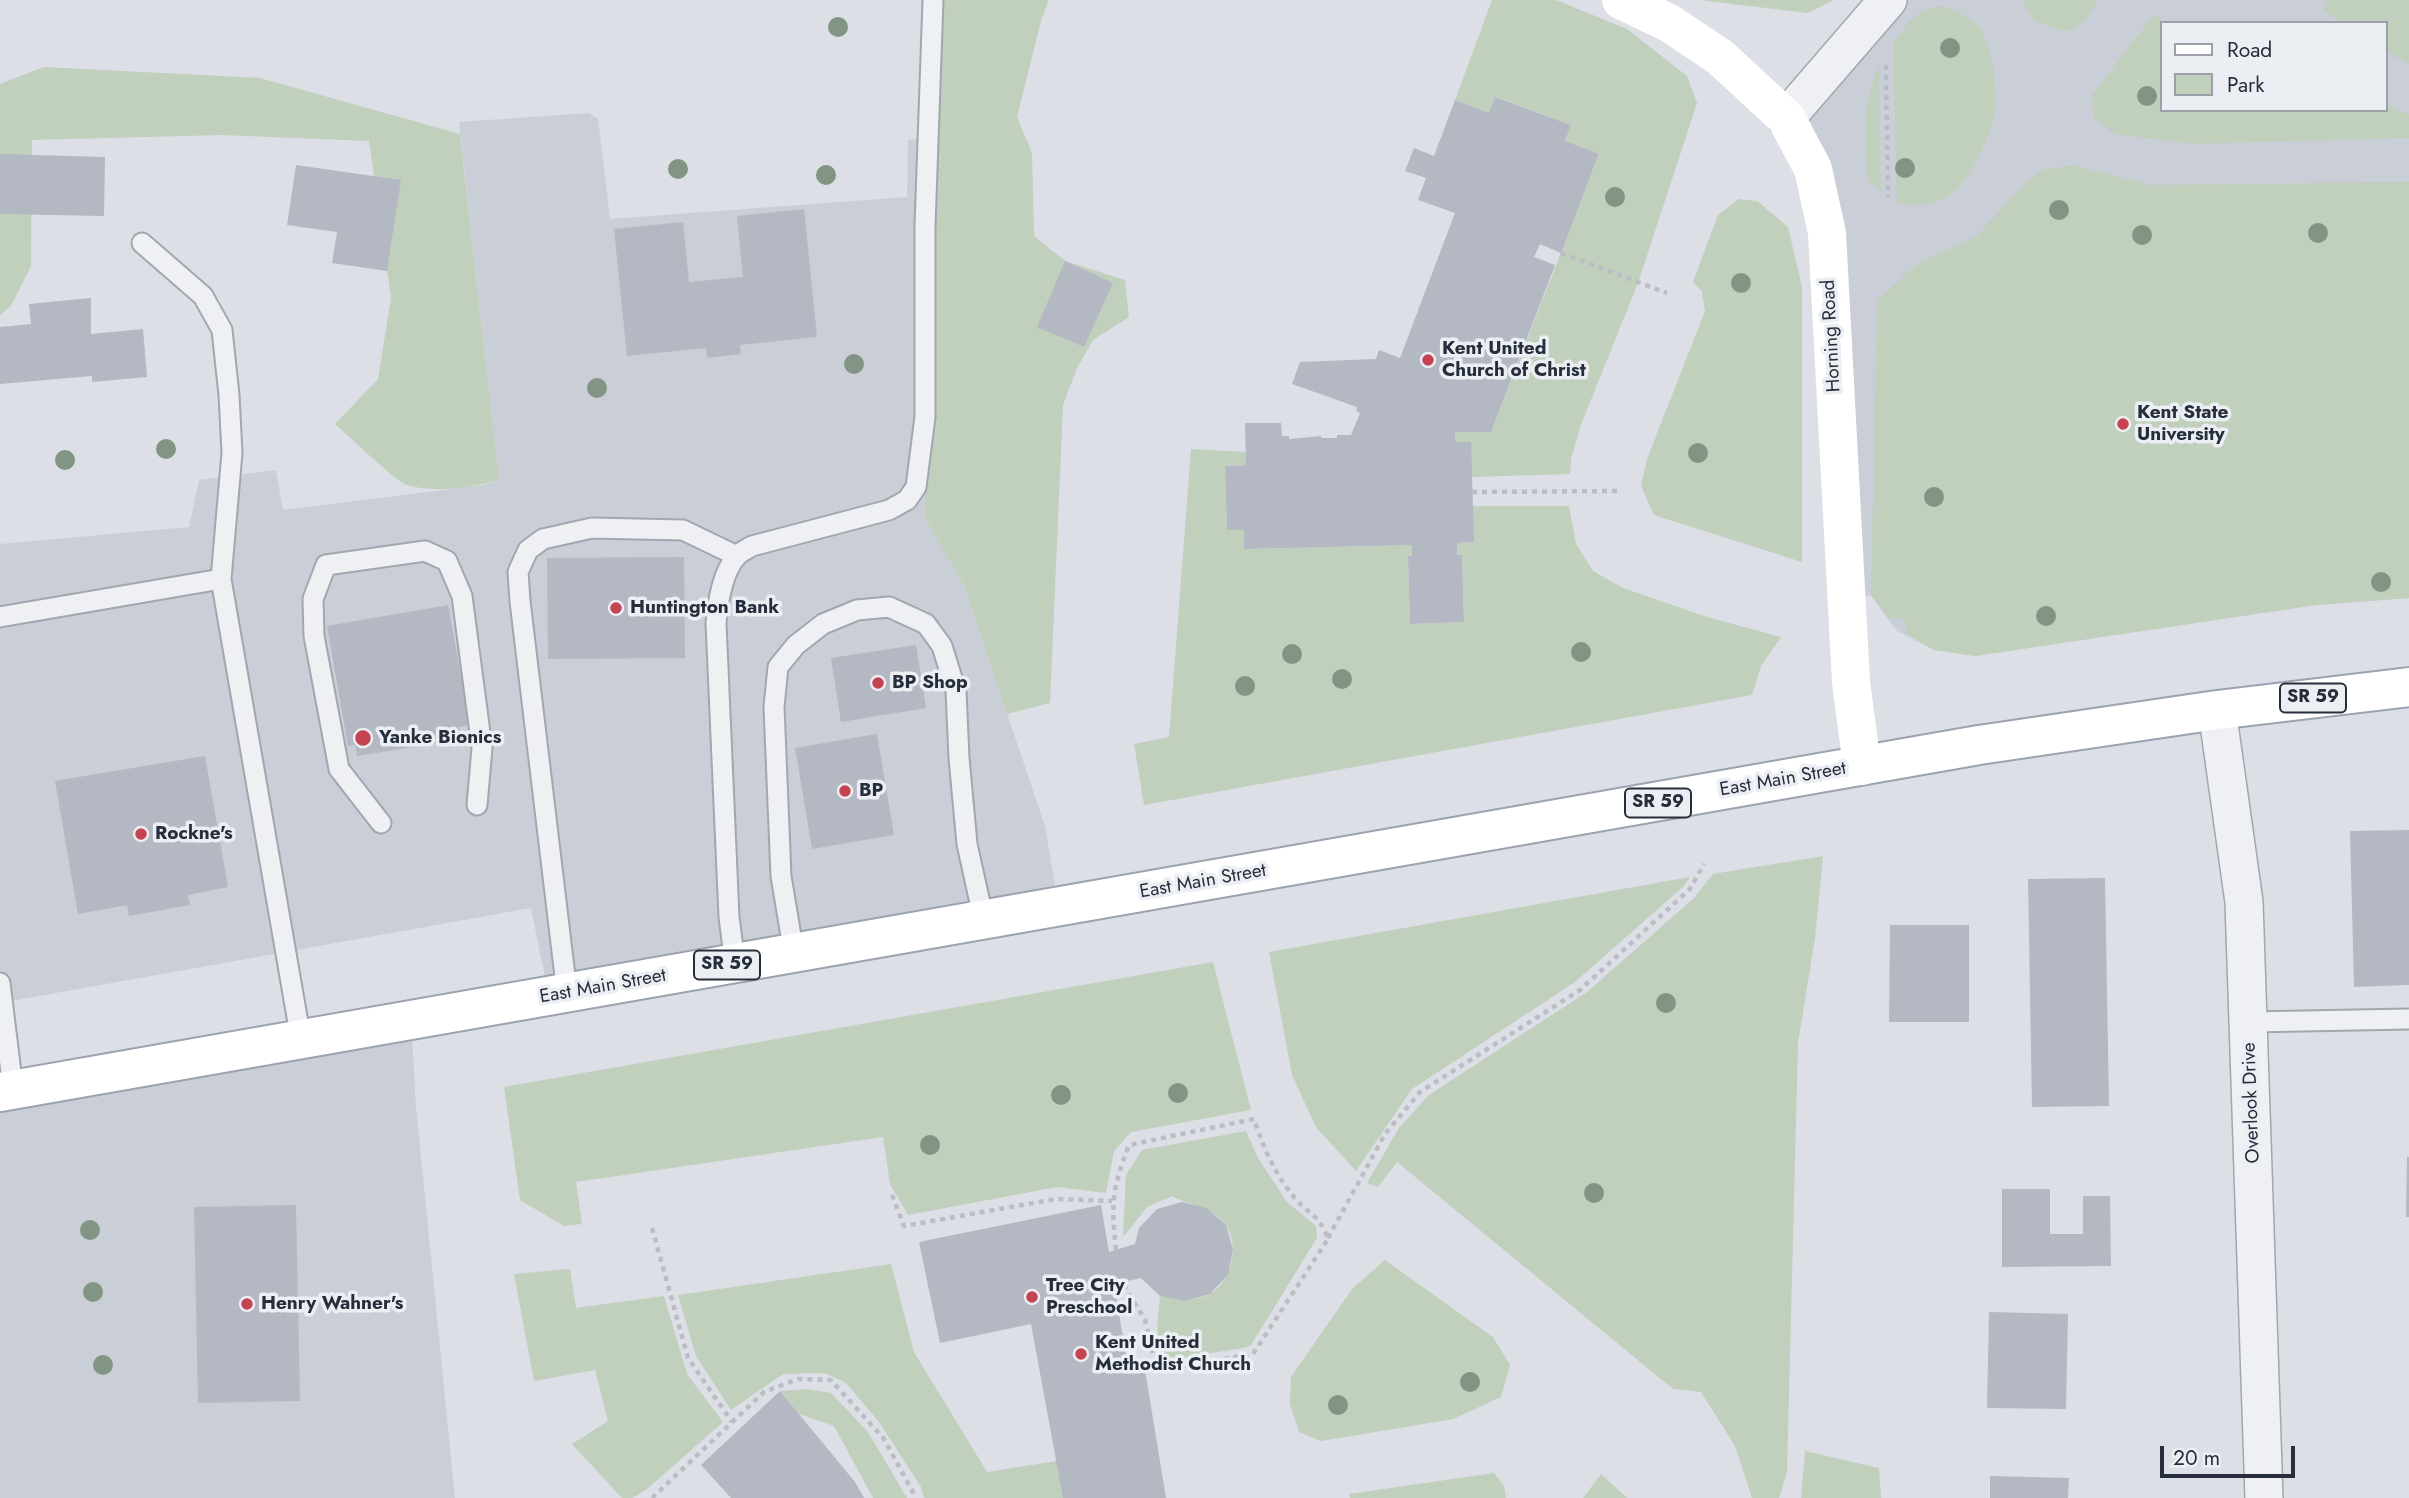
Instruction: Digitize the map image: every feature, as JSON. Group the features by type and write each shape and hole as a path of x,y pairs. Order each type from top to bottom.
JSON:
{"main road":[{"name":"Horning Road","path":"1621,0 1669,23 1720,57 1786,118 1813,169 1828,233 1850,682 1862,766"},
{"name":"East Main Street","path":"7,1090 1993,743 2217,710 2409,687"}],"street":[{"path":"1786,118 1886,2"},
{"name":"Overlook Drive","path":"2217,710 2244,902 2264,1498"}],"lane":[{"path":"735,964 729,917 716,623 723,584 737,555 752,546 889,510 907,500 916,487 925,416 925,226 933,0"},
{"path":"142,243 203,296 222,330 232,453 222,579 301,1040"},
{"path":"567,993 520,601 519,572 528,550 543,539 592,528 683,530 737,555"},
{"path":"382,823 339,769 314,636 313,599 326,565 425,551 447,561 462,597 482,748 477,805"},
{"path":"0,617 222,579"},
{"path":"793,954 780,864 774,707 778,667 796,645 823,624 857,610 889,607 926,624 942,646 956,691 967,844 984,921"},
{"path":"0,983 7,1090"},
{"path":"2249,1022 2409,1019"}],"path":[{"path":"1886,2 1888,197"},
{"path":"1561,253 1667,293"},
{"path":"1472,492 1620,491"},
{"path":"1122,1282 1145,1320 1157,1370 1253,1354 1328,1238 1385,1134 1420,1092 1580,990 1690,889 1704,864"},
{"path":"1116,1250 1112,1201 1117,1176 1129,1144 1254,1119 1265,1152 1294,1199 1322,1222 1328,1238"},
{"path":"892,1195 904,1226 1056,1199 1112,1201"},
{"path":"652,1228 688,1358 732,1422"},
{"path":"1236,1357 1236,1368"},
{"path":"652,1498 764,1392 798,1379 831,1380 884,1439 916,1498"}],"shaded area":[{"name":"Kent State University","path":"1888,0 2409,0 2409,598 2316,605 1975,656 1934,650 1897,631 1871,595 1846,601 1828,253 1786,118"},
{"path":"589,113 598,119 610,219 907,197 908,140 928,138 925,518 964,586 1045,826 1059,908 549,997 531,908 0,1003 0,544 189,527 199,480 276,470 283,510 484,485 499,479 459,122"},
{"path":"411,1020 416,1107 455,1498 0,1498 0,1092"}],"green space":[{"path":"933,0 1049,0 1041,21 1017,117 1032,153 1034,236 1065,261 1125,280 1129,317 1093,340 1077,368 1063,405 1050,703 1007,714 964,586 925,518"},
{"path":"1492,0 1556,0 1627,29 1687,76 1697,103 1638,283 1580,427 1571,459 1570,474 1471,477 1471,442 1456,442 1455,432 1491,432 1599,155 1565,141 1571,125 1496,97 1489,113 1455,100"},
{"path":"1699,0 1834,0 1808,13"},
{"path":"2022,0 2098,0 2086,19 2073,30 2061,31 2034,20"},
{"path":"2329,0 2409,0 2409,65 2388,52 2388,21 2339,21 2324,11"},
{"path":"1943,6 1972,21 1984,35 1993,68 1995,112 1979,155 1967,176 1953,192 1933,203 1897,203 1893,43 1910,21 1924,9"},
{"path":"2154,15 2164,21 2160,21 2160,112 2388,112 2388,106 2409,115 2409,138 2192,144 2115,134 2093,118 2092,95"},
{"path":"1879,65 1881,192 1868,180 1865,136 1867,108"},
{"path":"44,67 260,78 460,134 499,479 453,489 407,485 335,424 378,379 391,298 369,141 222,135 32,140 31,266 11,306 0,315 0,84"},
{"name":"Kent State University","path":"2074,165 2149,185 2409,182 2409,598 2316,605 1975,656 1934,650 1906,633 1905,620 1887,617 1871,595 1877,301 1917,264 1977,236 2020,188 2042,170"},
{"path":"1739,199 1757,201 1788,227 1802,287 1802,562 1654,515 1641,486 1647,459 1705,311 1702,291 1693,282 1718,215"},
{"path":"1191,449 1246,452 1246,465 1225,466 1227,530 1244,530 1244,549 1412,545 1412,556 1408,557 1410,624 1464,622 1462,555 1457,555 1457,543 1474,542 1472,506 1569,506 1576,544 1593,571 1623,588 1707,617 1781,637 1761,666 1752,695 1144,805 1134,744 1169,737"},
{"path":"1823,856 1815,938 1798,1043 1787,1472 1779,1498 1752,1498 1735,1446 1701,1392 1673,1389 1397,1162 1378,1187 1367,1183 1399,1128 1429,1095 1587,992 1694,898 1713,874"},
{"path":"1690,877 1684,886 1575,982 1412,1089 1356,1171 1316,1127 1292,1075 1269,952"},
{"path":"1213,962 1251,1110 1131,1132 1114,1151 1106,1193 1057,1187 908,1215 890,1184 883,1137 576,1182 582,1224 564,1226 520,1200 504,1087"},
{"path":"1246,1131 1258,1158 1287,1202 1316,1226 1317,1238 1251,1345 1168,1360 1158,1337 1160,1296 1196,1299 1216,1290 1228,1273 1233,1252 1232,1241 1224,1223 1212,1212 1172,1196 1147,1207 1123,1237 1126,1175 1142,1150"},
{"path":"1385,1260 1493,1337 1510,1365 1501,1397 1453,1419 1321,1441 1299,1432 1290,1404 1291,1377 1352,1289"},
{"path":"891,1264 914,1352 987,1472 1057,1461 1064,1498 924,1498 921,1487 879,1422 846,1383 825,1373 783,1374 731,1410 696,1356 678,1295"},
{"path":"570,1269 576,1308 664,1296 687,1374 723,1422 646,1490 632,1498 622,1498 572,1444 608,1421 595,1370 534,1381 514,1274"},
{"path":"806,1389 831,1393 868,1432 907,1498 873,1498 834,1426 799,1414 780,1391"},
{"path":"1805,1451 1879,1468 1881,1498 1801,1498"},
{"path":"1494,1473 1504,1486 1506,1498 1350,1498 1349,1494"},
{"path":"1601,1474 1627,1498 1583,1498"}],"building":[{"name":"Kent United Church of Christ","path":"1495,97 1571,125 1565,141 1599,154 1561,253 1540,244 1534,257 1555,265 1491,432 1455,432 1456,442 1471,442 1474,542 1457,543 1457,555 1462,555 1464,622 1410,624 1408,556 1412,556 1412,545 1244,549 1244,530 1227,530 1225,466 1246,465 1245,423 1281,423 1282,436 1289,436 1289,439 1351,435 1360,413 1356,411 1357,407 1292,384 1300,362 1376,359 1379,350 1400,358 1455,213 1418,200 1426,178 1405,171 1414,148 1434,156 1455,100 1489,113"},
{"path":"0,154 105,157 104,216 0,214"},
{"path":"296,165 401,180 387,271 332,263 337,232 287,225"},
{"path":"804,209 817,337 740,345 741,354 707,358 706,348 627,356 614,229 683,222 689,282 743,277 737,216"},
{"path":"1065,261 1113,283 1084,347 1037,327"},
{"path":"91,298 91,334 143,329 147,377 92,382 92,376 0,384 0,327 31,324 29,304"},
{"name":"Huntington Bank","path":"684,557 685,658 548,659 547,558"},
{"path":"448,605 470,725 459,727 462,739 357,756 355,745 348,746 327,626"},
{"name":"BP Shop","path":"916,645 926,708 841,722 831,658"},
{"name":"BP","path":"877,734 894,835 812,849 795,748"},
{"name":"Rockne's","path":"205,756 228,887 188,895 190,905 129,916 127,905 78,914 55,781"},
{"path":"2409,830 2409,985 2354,987 2350,831"},
{"path":"2105,878 2109,1106 2032,1107 2028,879"},
{"path":"1890,925 1969,925 1969,1022 1889,1022"},
{"path":"2409,1157 2409,1217 2406,1217"},
{"path":"2002,1189 2050,1189 2050,1234 2083,1234 2083,1196 2110,1196 2111,1266 2002,1267"},
{"name":"Kent United Methodist Church","path":"1182,1202 1207,1208 1226,1225 1233,1250 1228,1275 1210,1294 1185,1301 1160,1296 1141,1278 1114,1284 1128,1367 1144,1364 1166,1498 1063,1498 1031,1324 940,1343 919,1242 1101,1205 1109,1252 1135,1244 1139,1228 1157,1209"},
{"name":"Henry Wahner's","path":"296,1205 300,1401 198,1403 194,1207"},
{"path":"1989,1312 2068,1314 2066,1409 1987,1408"},
{"path":"780,1391 855,1482 864,1498 731,1498 701,1465"},
{"path":"1990,1476 2069,1478 2068,1498 1990,1498"}],"place":[{"name":"Kent United Church of Christ","path":"1428,360"},
{"name":"Kent State University","path":"2123,424"},
{"name":"Huntington Bank","path":"616,608"},
{"name":"BP Shop","path":"878,683"},
{"name":"Yanke Bionics","path":"363,738"},
{"name":"BP","path":"845,791"},
{"name":"Rockne's","path":"141,834"},
{"name":"Tree City Preschool","path":"1032,1297"},
{"name":"Henry Wahner's","path":"247,1304"},
{"name":"Kent United Methodist Church","path":"1081,1354"}]}
